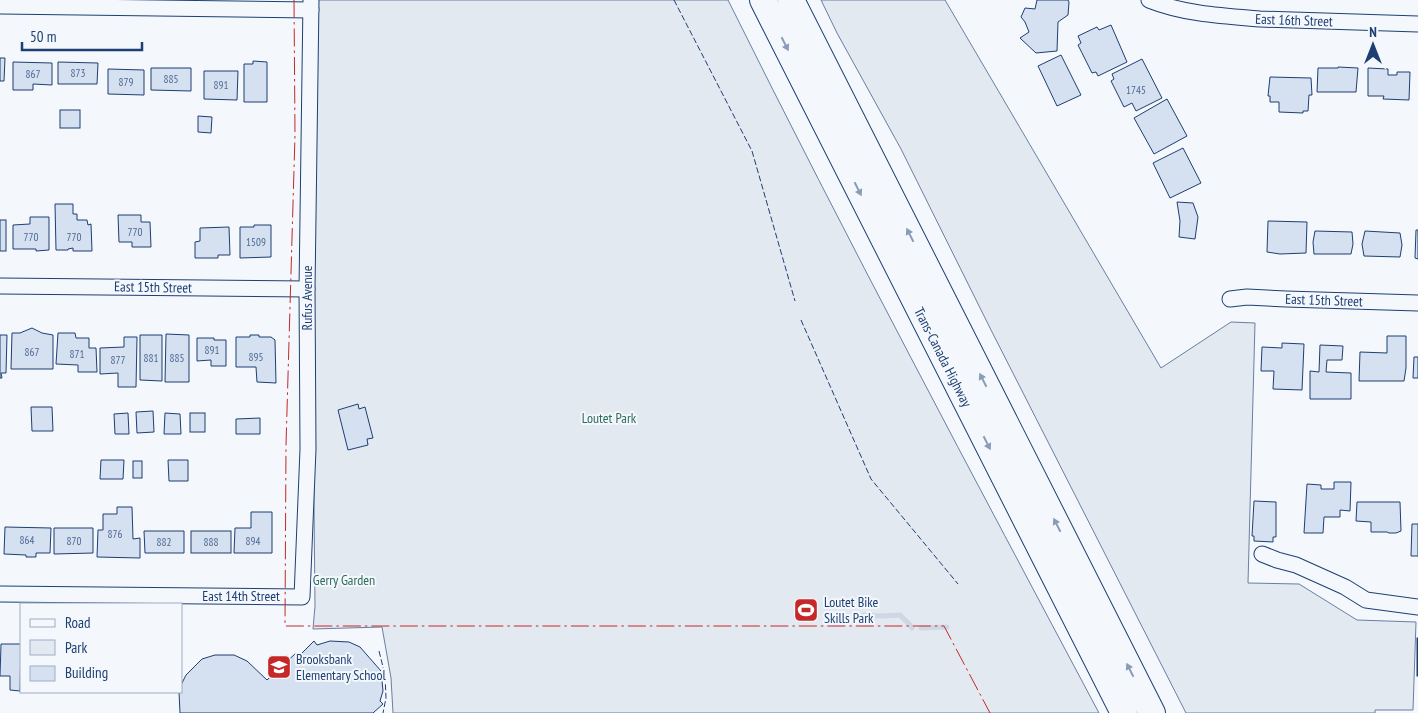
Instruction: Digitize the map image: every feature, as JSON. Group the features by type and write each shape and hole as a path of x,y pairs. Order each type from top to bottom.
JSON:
{"highway":[{"name":"Trans-Canada Highway","path":"763,0 1124,713"},
{"name":"Trans-Canada Highway","path":"791,0 1152,713"}],"street":[{"name":"East 16th Street","path":"1149,0 1201,14 1260,19 1418,24"},
{"path":"0,6 311,5"},
{"name":"Rufus Avenue","path":"302,597 308,449 307,289 311,5"},
{"name":"East 15th Street","path":"0,286 307,289"},
{"name":"East 15th Street","path":"1230,299 1247,297 1286,300 1418,303"},
{"path":"1262,554 1277,560 1296,564 1346,587 1366,600 1418,608"},
{"name":"East 14th Street","path":"0,594 302,597"}],"green space":[{"name":"Loutet Park","path":"309,0 728,0 864,269 1099,713 393,713 391,678 382,627 313,629 315,606"},
{"path":"821,0 945,0 1161,368 1231,322 1255,323 1248,583 1299,584 1357,620 1416,622 1413,710 1375,710 1375,713 1186,713 901,149 837,33"}],"building":[{"path":"1037,0 1068,0 1069,2 1068,15 1058,22 1057,51 1036,53 1020,38 1029,32 1021,17 1025,8 1035,9"},
{"path":"1111,25 1127,62 1098,76 1096,72 1092,73 1078,45 1081,43 1078,36 1097,27 1099,30"},
{"path":"1061,55 1081,95 1057,106 1038,66"},
{"path":"0,58 5,58 4,81 0,81"},
{"path":"1142,59 1162,98 1136,111 1132,103 1124,107 1111,81 1114,79 1112,74"},
{"path":"253,61 267,62 267,102 244,102 244,64 253,64"},
{"path":"13,62 52,63 52,85 33,84 33,90 13,90"},
{"path":"58,62 98,63 97,84 58,84"},
{"path":"151,68 191,68 191,91 151,90"},
{"path":"1318,68 1358,68 1356,92 1317,92"},
{"path":"1368,68 1388,69 1388,75 1397,75 1397,72 1410,72 1409,100 1383,99 1384,96 1368,96"},
{"path":"108,69 144,70 144,95 108,94"},
{"path":"204,71 238,71 237,100 204,99"},
{"path":"1270,77 1311,78 1312,95 1309,95 1308,111 1303,111 1303,113 1279,112 1279,102 1270,102 1270,96 1268,96"},
{"path":"1167,99 1187,136 1154,154 1134,118"},
{"path":"60,110 80,110 80,128 60,128"},
{"path":"198,116 212,117 211,133 198,132"},
{"path":"1183,148 1201,183 1170,198 1153,163"},
{"path":"1177,202 1193,203 1198,217 1195,239 1179,237 1180,221"},
{"path":"55,204 73,204 73,214 77,214 77,220 87,220 88,225 91,224 92,251 73,251 73,248 56,250"},
{"path":"118,215 141,215 141,222 150,222 151,247 132,247 132,242 119,242"},
{"path":"30,217 49,217 49,250 13,249 13,225 30,224"},
{"path":"0,220 6,220 6,251 0,251"},
{"path":"1268,221 1307,222 1306,253 1280,254 1267,252"},
{"path":"254,225 271,225 271,257 240,258 240,227 254,227"},
{"path":"229,227 230,255 218,255 218,258 195,258 195,242 200,241 200,228"},
{"path":"1416,230 1418,230 1418,259 1415,258"},
{"path":"1315,231 1352,232 1353,244 1351,254 1314,254 1313,242"},
{"path":"1365,231 1400,233 1402,245 1400,257 1364,256 1362,244"},
{"path":"32,328 42,333 53,335 53,369 11,369 12,333 20,333"},
{"path":"58,333 75,333 76,338 89,338 89,348 96,348 97,372 78,372 78,365 56,364"},
{"path":"166,334 189,335 189,382 165,382"},
{"path":"0,335 7,335 6,373 1,373 2,378 0,378"},
{"path":"140,335 162,335 162,381 140,380"},
{"path":"250,335 271,337 275,340 276,383 257,382 256,367 236,367 236,337 250,337"},
{"path":"1387,336 1406,336 1404,381 1359,381 1360,352 1387,353"},
{"path":"124,337 137,337 136,387 118,387 118,373 100,374 100,348 124,347"},
{"path":"197,338 226,340 226,366 211,366 211,360 197,361"},
{"path":"1282,343 1304,344 1302,390 1273,389 1274,371 1261,371 1262,347 1282,348"},
{"path":"1320,345 1343,346 1342,360 1327,360 1326,372 1351,373 1351,399 1310,399 1310,371 1319,372"},
{"path":"1414,357 1418,357 1418,378 1413,378"},
{"path":"358,404 359,409 365,407 373,438 367,439 368,445 348,450 338,410"},
{"path":"31,407 52,407 53,431 32,431"},
{"path":"153,411 154,432 137,433 136,412"},
{"path":"128,413 129,434 115,434 114,414"},
{"path":"165,413 180,414 181,434 164,434"},
{"path":"190,413 205,413 205,432 190,432"},
{"path":"260,418 260,434 236,434 236,419"},
{"path":"101,460 124,460 123,479 100,479"},
{"path":"168,460 188,460 188,481 169,481"},
{"path":"133,461 142,461 142,478 133,478"},
{"path":"1334,482 1351,482 1350,511 1340,510 1340,517 1324,517 1323,533 1304,533 1307,484 1321,485 1321,489 1334,489"},
{"path":"1254,501 1276,502 1276,537 1273,537 1273,542 1254,541 1254,536 1252,536"},
{"path":"1357,502 1400,502 1401,531 1396,533 1371,532 1371,522 1356,521"},
{"path":"117,507 132,507 133,539 140,538 140,558 97,557 98,530 103,530 103,514 117,514"},
{"path":"251,512 272,512 272,553 234,553 235,528 251,528"},
{"path":"1412,524 1418,524 1418,556 1411,556"},
{"path":"5,527 51,528 50,553 36,553 36,557 4,554"},
{"path":"54,528 93,528 93,553 54,554"},
{"path":"144,531 184,531 184,553 145,553"},
{"path":"191,531 231,531 231,553 191,553"},
{"path":"1418,638 1418,676 1417,676"},
{"path":"314,641 317,645 330,641 349,642 360,647 381,671 383,691 380,701 383,704 373,713 180,713 179,693 182,693 182,683 186,675 202,659 215,655 234,655 247,661 267,680 296,653 298,657"},
{"path":"1,644 20,644 20,691 10,690 10,676 0,676"}],"waterway":[{"path":"863,615 900,615 912,628"},
{"path":"921,628 947,627"}],"fence":[{"path":"674,0 752,151 795,301"},
{"path":"801,320 871,479 958,584"},
{"path":"379,651 385,675 386,698 383,713"}],"power":[{"path":"294,0 295,135 286,445 285,626 944,626 990,713"}],"place":[{"name":"Loutet Bike Skills Park","path":"806,610"},
{"name":"Brooksbank Elementary School","path":"279,667"}],"park label":[{"name":"Gerry Garden","path":"344,580"}]}
